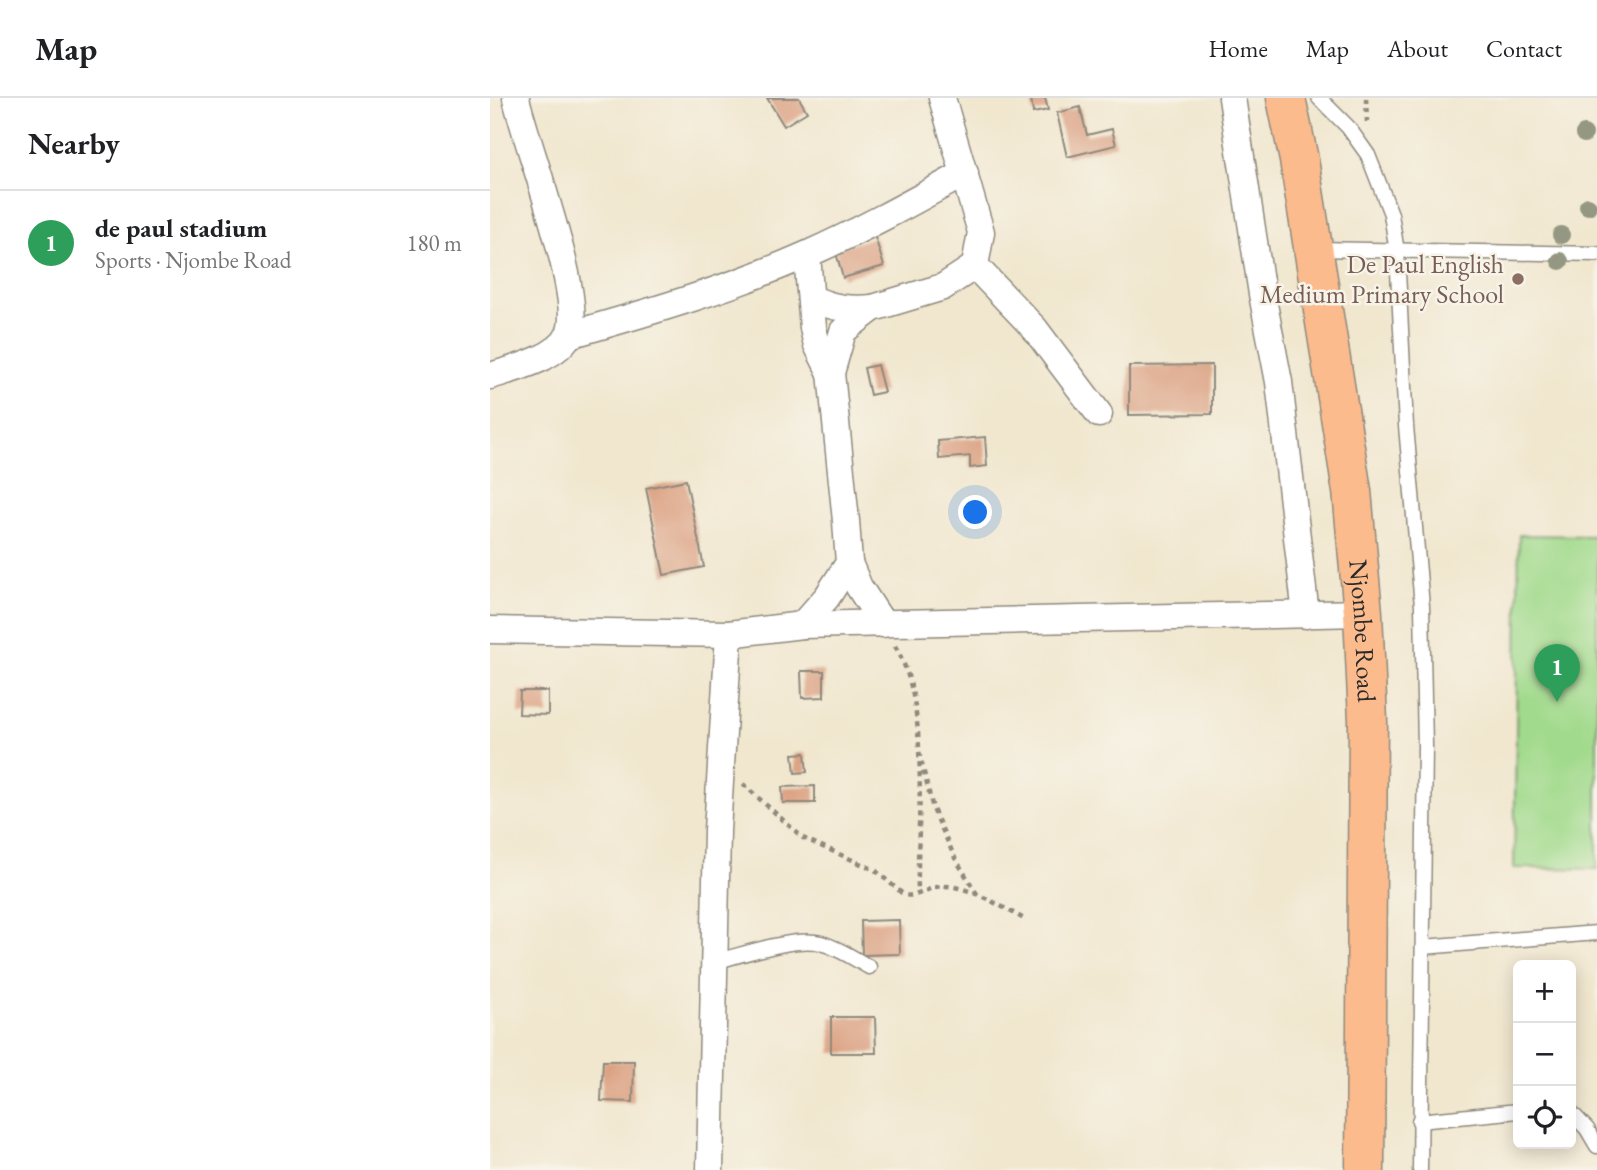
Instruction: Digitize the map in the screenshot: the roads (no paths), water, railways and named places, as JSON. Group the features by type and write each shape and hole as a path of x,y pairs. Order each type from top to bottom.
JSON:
{"highway":[{"name":"Njombe Road","path":"1286,98 1299,160 1352,491 1363,613 1368,721 1365,1170"}],"street":[{"path":"516,98 571,288 572,319 569,335"},
{"path":"811,298 831,307 852,310 873,308 943,287 975,266 981,232 942,98"},
{"path":"1232,98 1262,295 1279,382 1306,615"},
{"path":"490,376 527,364 555,350 569,335 657,310 807,255 891,214 965,173"},
{"path":"807,255 813,328 817,345 831,373 849,563 859,587 883,624"},
{"path":"975,266 1035,329 1099,414"},
{"path":"831,373 843,331 873,308"},
{"path":"802,625 833,589 849,563"},
{"path":"490,629 729,634 802,625 1363,613"},
{"path":"710,1170 714,962 729,634"}],"lane":[{"path":"1318,98 1348,127 1368,155 1391,214 1397,252 1406,426 1422,606 1426,807 1422,876 1420,1170"},
{"path":"1313,249 1597,254"},
{"path":"1423,947 1597,933"},
{"path":"714,962 795,943 817,942 839,949 869,967"},
{"path":"1419,1121 1513,1112"},
{"path":"1576,1117 1597,1146"}],"place":[{"name":"De Paul English Medium Primary School","path":"1518,279"},
{"name":"de paul stadium","path":"1557,702"}]}
